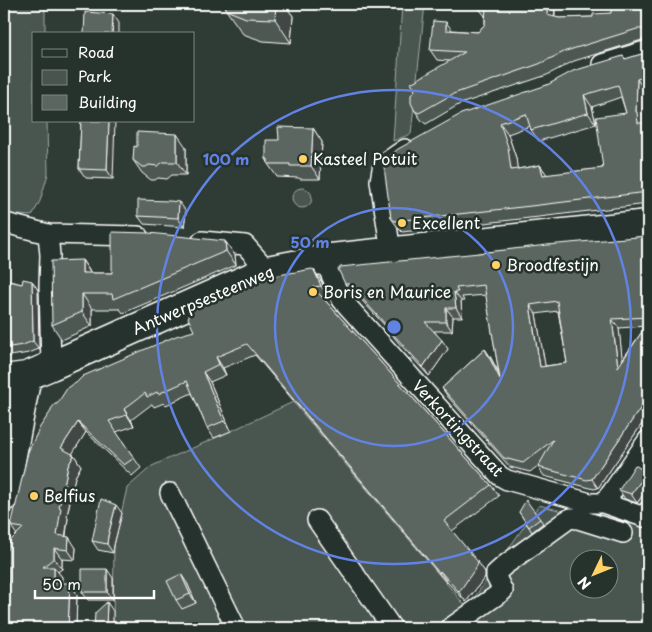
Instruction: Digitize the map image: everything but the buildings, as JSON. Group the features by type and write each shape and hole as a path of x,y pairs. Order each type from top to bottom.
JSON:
{"main road":[{"name":"Antwerpsesteenweg","path":"28,374 267,270 324,259 648,224"},
{"path":"4,497 8,442 28,374"}],"street":[{"path":"586,69 648,50"},
{"path":"391,252 380,181 382,164 416,142"},
{"path":"5,223 48,234 160,236"},
{"path":"28,374 49,285 50,255 48,234"},
{"path":"188,239 245,245 267,270"},
{"name":"Verkortingstraat","path":"324,259 342,300 500,476 507,480 590,503 603,502 647,516"},
{"path":"603,502 648,440"},
{"path":"170,493 236,628"},
{"path":"450,628 503,591 496,573 567,520 571,518 578,519 623,533"},
{"path":"317,520 392,628"}],"green space":[{"path":"4,4 44,4 45,32 32,32 32,122 47,122 48,174 40,201 32,216 4,214"},
{"path":"402,4 425,4 411,134 393,141"},
{"path":"302,188 309,191 312,198 309,205 302,208 295,205 292,198 295,191"},
{"path":"293,402 467,608 539,505 608,523 648,465 648,628 113,628 114,545 127,488 152,466"}],"place":[{"name":"Kasteel Potuit","path":"303,159"},
{"name":"Excellent","path":"402,223"},
{"name":"Broodfestijn","path":"496,265"},
{"name":"Boris en Maurice","path":"313,292"},
{"name":"Belfius","path":"34,496"}]}
